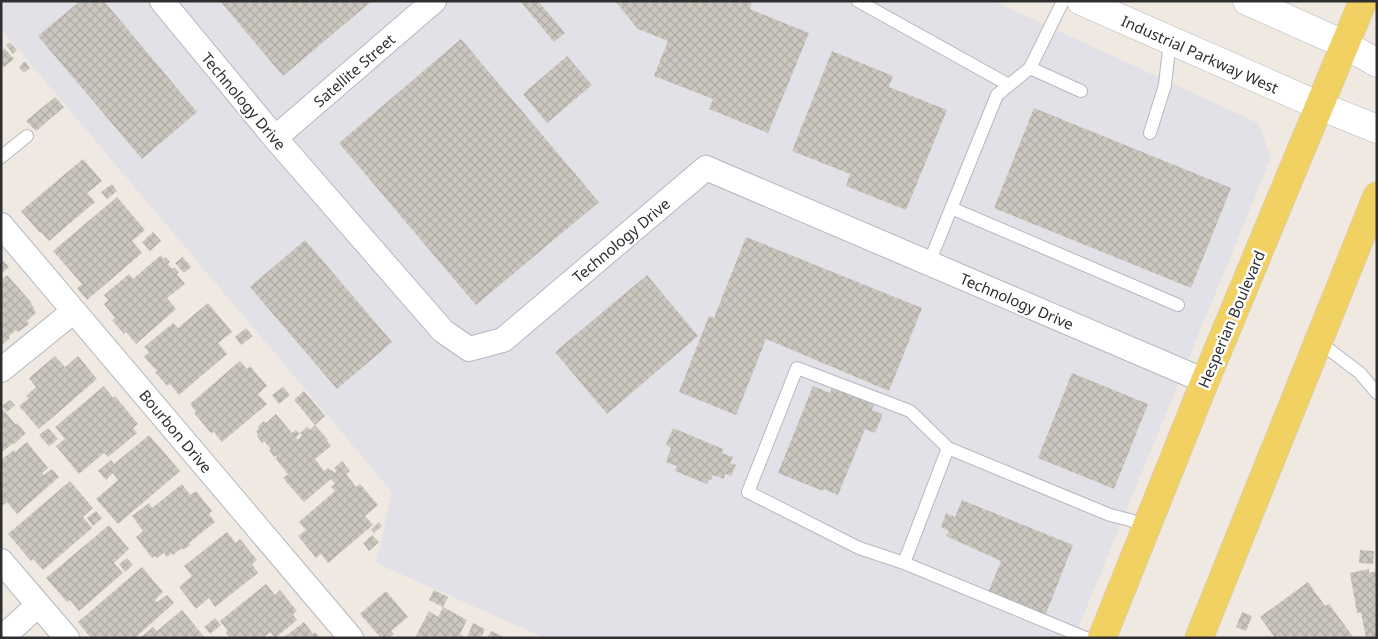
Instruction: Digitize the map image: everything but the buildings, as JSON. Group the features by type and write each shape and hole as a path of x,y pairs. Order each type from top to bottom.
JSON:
{"main road":[{"name":"Industrial Parkway West","path":"1081,1 1320,106 1377,129"},
{"path":"1247,1 1346,45 1377,63"},
{"name":"Hesperian Boulevard","path":"1102,638 1205,381 1363,1"},
{"path":"1199,638 1377,196"}],"street":[{"name":"Technology Drive","path":"162,1 275,138 443,331 469,349 503,340 706,168 1205,381"},
{"name":"Satellite Street","path":"275,138 434,1"},
{"name":"Bourbon Drive","path":"1,225 351,638"},
{"path":"1,370 74,311"},
{"path":"1,561 67,638"},
{"path":"2,638 38,605"}],"lane":[{"path":"858,1 1010,85"},
{"path":"929,263 997,95 1030,68 1063,1"},
{"path":"1150,133 1165,85 1170,40"},
{"path":"1030,68 1081,90"},
{"path":"1,157 27,136"},
{"path":"951,208 1178,305"},
{"path":"1318,341 1360,373 1377,394"},
{"path":"1086,638 904,563 859,548 748,492 797,368 910,411 948,448 1110,515 1147,527"},
{"path":"904,563 948,448"}],"shaded area":[{"path":"1,1 994,1 1258,123 1271,158 1074,638 545,638 376,563 392,492 1,29"}]}
